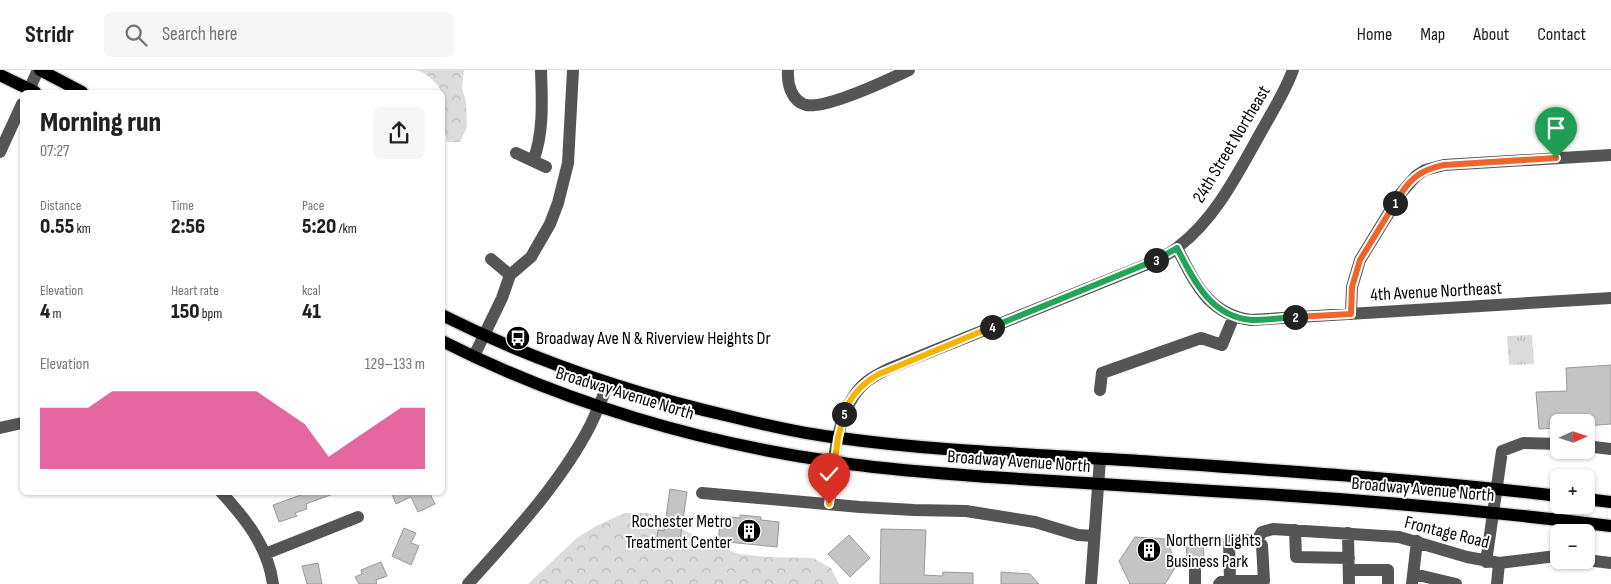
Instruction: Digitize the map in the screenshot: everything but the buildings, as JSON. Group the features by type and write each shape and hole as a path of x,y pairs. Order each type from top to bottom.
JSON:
{"main road":[{"path":"39,70 78,90"},
{"path":"0,75 29,90"},
{"name":"Broadway Avenue North","path":"445,316 538,359 608,384 701,410 774,427 838,438 929,448 1283,471 1497,488 1550,495"},
{"name":"Broadway Avenue North","path":"445,342 536,383 621,414 738,444 834,462 918,471 1264,494 1493,513 1611,526"},
{"path":"1595,500 1611,502"}],"street":[{"path":"31,90 39,70"},
{"path":"533,161 540,135 541,70"},
{"path":"474,356 510,274 531,257 550,224 558,203 568,163 573,70"},
{"path":"788,70 789,88 794,96 799,102 812,105 831,102 908,70"},
{"name":"24th Street Northeast","path":"829,504 838,438 848,404 857,390 879,374 1155,261 1177,248 1196,230 1221,200 1293,70"},
{"path":"0,152 20,108"},
{"path":"516,153 546,167"},
{"path":"1351,314 1352,287 1360,260 1401,193 1424,170 1444,165 1611,155"},
{"name":"4th Avenue Northeast","path":"1177,248 1195,282 1205,296 1217,307 1234,316 1259,320 1611,298"},
{"path":"491,259 510,274"},
{"path":"1100,390 1102,373 1201,338 1222,345 1234,316"},
{"path":"468,584 535,507 566,465 589,427 608,384"},
{"path":"0,428 20,423"},
{"path":"1486,562 1502,451 1523,443 1550,444"},
{"path":"1595,447 1611,448"},
{"path":"1091,584 1100,459"},
{"path":"702,493 914,510 966,511 1035,522 1078,535 1094,536"},
{"path":"224,495 242,514 251,528 265,554 273,584"},
{"path":"265,554 358,517"},
{"path":"1295,530 1296,557 1388,570 1388,584"},
{"name":"Frontage Road","path":"1257,540 1262,532 1295,530 1399,537 1486,562 1499,563 1550,557"},
{"path":"1348,534 1349,584"},
{"path":"1257,540 1262,545 1264,581 1224,583 1229,541 1257,540"},
{"path":"1417,541 1413,579 1456,584"},
{"path":"1595,561 1611,563"},
{"path":"1497,584 1499,563"},
{"path":"1195,570 1195,584"}],"green space":[{"path":"416,70 464,70 462,88 466,102 467,127 460,142 447,142 445,133 445,90 440,90 431,78"},
{"path":"1532,335 1534,364 1509,365 1507,336"},
{"path":"625,513 648,513 715,545 739,554 766,557 813,558 831,568 839,584 528,584 578,537 598,525"}],"place":[{"name":"Broadway Ave N & Riverview Heights Dr","path":"518,338"},
{"name":"Rochester Metro Treatment Center","path":"749,531"},
{"name":"Northern Lights Business Park","path":"1149,550"}],"route":[{"path":"829,504 838,438 848,404 857,390 866,382 888,369 1155,261 1177,248 1201,291 1208,300 1226,313 1252,320 1351,314 1352,287 1360,260 1401,193 1416,176 1424,170 1444,165 1556,158"}]}
